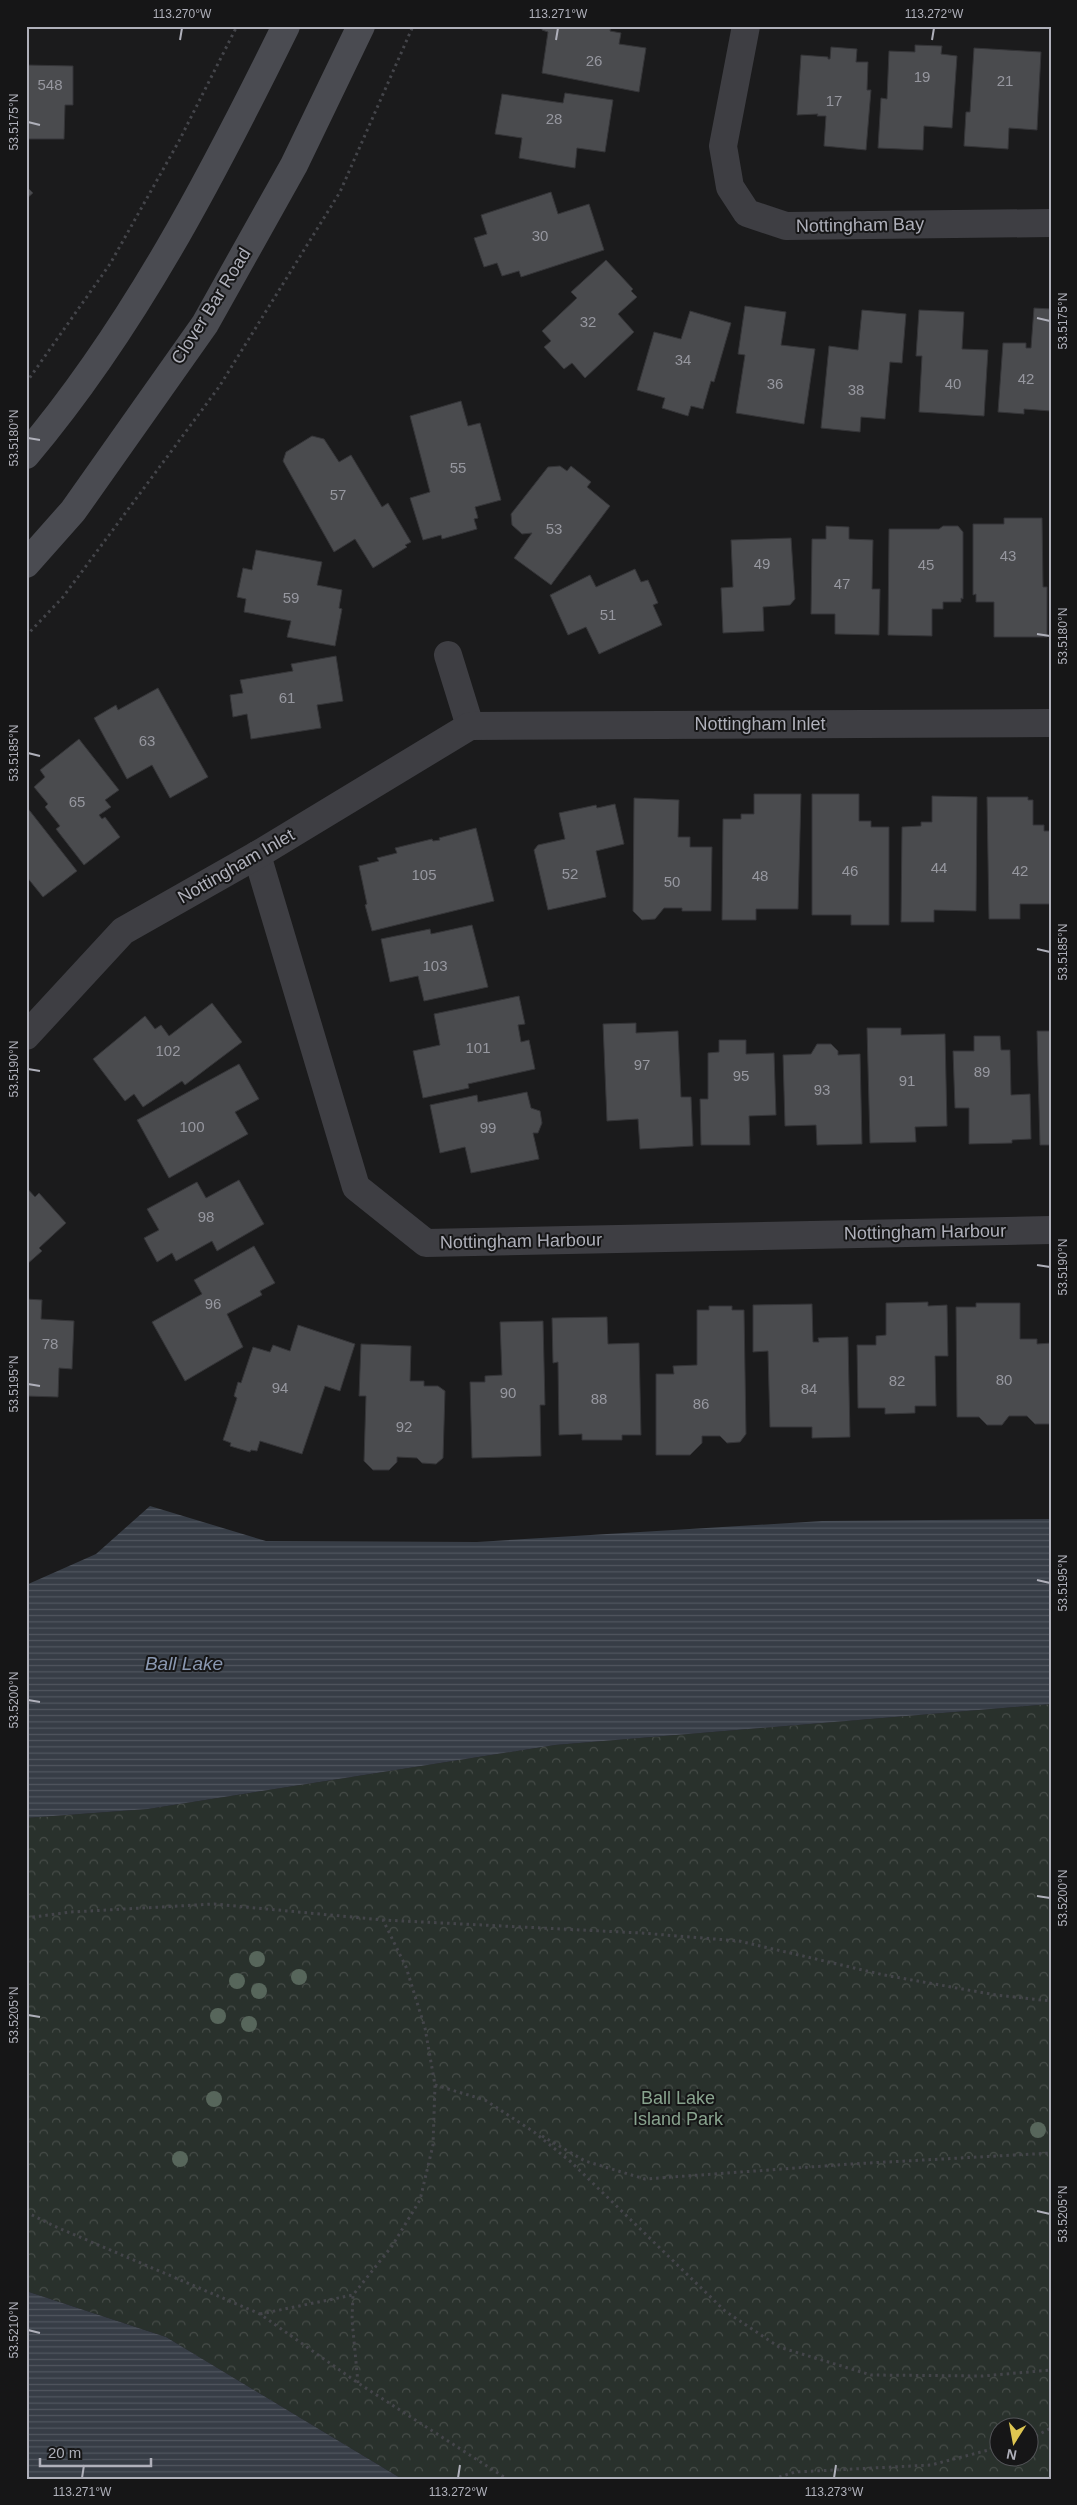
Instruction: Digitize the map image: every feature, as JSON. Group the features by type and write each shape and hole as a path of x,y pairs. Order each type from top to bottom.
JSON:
{"main road":[{"path":"26,455 51,425 125,319 221,158 286,26"},
{"name":"Clover Bar Road","path":"26,564 72,511 205,324 294,165 361,26"}],"street":[{"name":"Nottingham Bay","path":"746,26 723,146 730,187 747,214 786,226 1051,223"},
{"path":"448,655 470,726"},
{"name":"Nottingham Inlet","path":"26,1036 122,931 258,855 470,726 1051,722"},
{"name":"Nottingham Harbour","path":"258,855 356,1187 426,1243 1051,1230"}],"path":[{"path":"26,383 110,264 179,141 237,26"},
{"path":"26,1918 71,1912 214,1904 383,1920 632,1932 739,1941 884,1974 996,1995 1051,2001"},
{"path":"358,2383 352,2320 353,2295 392,2246 420,2200 433,2146 435,2085 426,2028 406,1967 383,1920"},
{"path":"435,2085 485,2100 534,2132 585,2161 645,2179 851,2164 1051,2154"},
{"path":"534,2132 571,2162 725,2312 779,2347 871,2374 983,2376 1051,2370"},
{"path":"26,2212 54,2226 260,2314 358,2383 507,2479"},
{"path":"260,2314 353,2295"},
{"path":"772,2479 795,2472 931,2465 990,2450"}],"green space":[{"name":"Ball Lake Island Park","path":"1051,1704 1051,2479 402,2479 166,2337 26,2291 26,1818 148,1809 555,1745"}],"water":[{"name":"Ball Lake","path":"150,1506 266,1541 477,1542 822,1521 1051,1519 1051,1704 555,1745 148,1809 26,1818 26,1585 96,1554"},
{"path":"26,2291 166,2337 402,2479 26,2479"}],"building":[{"path":"542,26 611,26 610,31 621,33 619,44 646,48 639,92 542,73 548,32 542,30"},
{"path":"915,45 942,46 941,54 957,56 952,128 924,126 923,150 878,148 881,98 887,99 889,51 915,52"},
{"path":"831,47 857,49 856,62 868,62 867,90 871,90 866,150 824,146 826,116 817,116 818,114 797,115 801,55 828,57 830,59"},
{"path":"974,48 1041,52 1037,130 1009,128 1008,149 964,146 966,112 970,112"},
{"path":"26,65 73,66 73,105 65,105 64,139 26,139"},
{"path":"565,93 613,100 605,152 577,148 575,168 519,158 522,138 495,134 502,94 563,103"},
{"path":"26,186 33,193 26,199"},
{"path":"551,192 558,214 589,204 604,250 521,277 519,271 502,276 497,263 484,267 474,238 487,234 481,215"},
{"path":"606,260 633,289 631,291 637,297 618,314 634,332 585,378 572,363 564,369 544,347 551,341 542,331 577,298 571,292"},
{"path":"745,306 786,312 781,345 815,349 804,424 736,413 745,355 738,354"},
{"path":"1034,308 1051,309 1051,411 1024,409 1024,414 998,412 1003,343 1026,343 1026,348 1031,348"},
{"path":"862,310 906,314 902,363 890,362 885,419 861,417 860,432 821,428 829,346 858,350"},
{"path":"919,310 964,312 962,349 988,350 984,416 919,412 922,356 916,356"},
{"path":"690,311 731,323 714,382 711,381 703,409 691,406 688,416 662,408 665,398 637,390 654,332 681,339"},
{"path":"461,401 468,426 480,423 501,500 475,507 478,518 474,519 477,529 442,539 441,535 423,540 410,498 430,492 410,416"},
{"path":"312,436 324,439 339,462 351,455 382,507 388,503 411,542 405,545 407,547 373,568 355,539 334,552 283,461 286,452"},
{"path":"560,466 567,471 571,466 591,482 587,487 610,506 551,585 514,558 532,533 522,534 512,525 511,514 548,467"},
{"path":"1004,518 1042,518 1043,587 1047,587 1047,637 994,637 994,602 976,602 976,594 973,595 973,524 1004,524"},
{"path":"826,526 849,527 849,539 873,540 872,589 880,589 879,635 835,634 835,614 811,614 812,539 826,539"},
{"path":"943,526 958,526 963,532 963,599 961,598 961,602 943,602 943,609 932,609 932,636 888,635 889,529 939,529"},
{"path":"791,538 795,599 790,605 763,607 764,631 723,633 721,588 733,587 731,540"},
{"path":"256,550 322,562 317,585 342,590 339,608 342,609 335,646 287,637 291,621 244,612 246,599 237,597 243,568 252,570"},
{"path":"635,569 641,582 648,580 658,603 653,605 662,625 599,654 586,627 568,635 550,595 590,575 596,587"},
{"path":"336,656 343,701 317,705 321,728 251,739 247,714 233,717 230,695 243,693 240,680 293,671 291,664"},
{"path":"158,688 208,777 170,798 152,765 127,779 94,718 116,705 118,710"},
{"path":"79,739 119,790 105,800 111,807 99,815 102,819 105,817 120,837 84,865 56,829 60,826 45,807 48,804 34,787 45,777 40,770"},
{"path":"754,794 801,794 798,909 756,909 756,920 722,920 723,819 741,819 741,814 754,814"},
{"path":"812,794 859,794 859,821 871,821 871,827 889,827 889,925 851,925 851,915 812,915"},
{"path":"932,796 977,797 976,911 934,910 934,922 901,922 902,827 921,826 921,822 932,822"},
{"path":"987,797 1028,797 1028,800 1033,800 1033,825 1044,825 1044,831 1051,831 1051,904 1020,904 1020,919 989,919"},
{"path":"634,798 679,800 678,837 690,837 690,847 712,847 711,911 682,911 682,908 664,908 655,919 642,920 633,911"},
{"path":"615,804 624,844 596,851 606,897 548,910 534,850 538,845 565,839 559,813 596,805 597,808"},
{"path":"26,806 77,871 43,897 26,876"},
{"path":"476,828 494,901 372,931 365,905 367,904 359,866 379,861 377,858 397,853 395,848 432,839 433,841 440,840 439,838"},
{"path":"472,925 488,987 424,1001 418,976 390,982 381,939 430,929 431,934"},
{"path":"519,996 525,1024 518,1025 521,1042 529,1040 535,1069 468,1084 469,1088 423,1098 413,1051 440,1045 434,1014"},
{"path":"212,1003 242,1042 185,1085 182,1081 143,1107 134,1094 125,1101 93,1059 145,1016 155,1029 161,1025 169,1036"},
{"path":"636,1023 636,1033 678,1031 681,1097 691,1097 693,1146 640,1149 638,1119 607,1121 603,1024"},
{"path":"867,1028 901,1028 901,1035 945,1034 947,1126 915,1127 916,1142 870,1143"},
{"path":"1037,1031 1051,1031 1051,1145 1040,1145"},
{"path":"974,1036 1000,1036 1001,1050 1010,1050 1011,1095 1030,1094 1031,1139 1012,1140 1012,1143 969,1144 969,1108 955,1108 953,1051 974,1051"},
{"path":"719,1040 746,1040 746,1054 774,1053 776,1115 749,1116 750,1145 701,1145 700,1099 708,1099 708,1053 719,1052"},
{"path":"817,1044 831,1044 838,1051 838,1055 860,1054 862,1144 817,1145 816,1125 785,1126 783,1055 811,1054"},
{"path":"239,1064 259,1099 235,1112 248,1134 169,1178 137,1120"},
{"path":"527,1092 531,1108 540,1111 542,1123 538,1133 533,1133 539,1159 471,1173 465,1147 440,1153 430,1105 477,1095 478,1102"},
{"path":"239,1180 264,1224 217,1251 212,1241 176,1261 172,1253 157,1262 144,1238 159,1230 147,1209 197,1182 206,1198"},
{"path":"26,1187 35,1197 39,1193 66,1223 39,1248 42,1251 26,1265"},
{"path":"254,1246 275,1283 260,1291 262,1295 227,1314 243,1347 185,1381 152,1322 202,1294 194,1280"},
{"path":"26,1299 42,1300 41,1319 74,1321 72,1369 59,1368 58,1397 26,1396"},
{"path":"928,1302 928,1306 947,1305 948,1356 935,1356 936,1406 915,1406 915,1413 885,1414 885,1408 858,1408 857,1345 876,1345 876,1336 886,1335 886,1303"},
{"path":"976,1303 1020,1303 1020,1339 1037,1339 1037,1344 1051,1343 1050,1424 1035,1424 1027,1416 1009,1416 1002,1425 987,1425 979,1417 957,1417 956,1307 976,1307"},
{"path":"812,1304 813,1342 819,1342 818,1338 848,1337 850,1437 812,1438 812,1427 770,1427 768,1351 753,1352 753,1305"},
{"path":"709,1306 732,1306 732,1310 744,1310 746,1434 740,1442 727,1443 720,1436 702,1436 702,1443 690,1455 656,1455 656,1374 674,1374 673,1366 697,1365 697,1310 709,1310"},
{"path":"607,1317 608,1344 639,1343 641,1435 622,1435 622,1440 582,1440 582,1434 559,1435 558,1362 553,1363 552,1318"},
{"path":"543,1321 545,1405 540,1405 541,1456 472,1458 470,1382 485,1382 485,1376 502,1375 500,1322"},
{"path":"298,1325 355,1344 340,1391 325,1386 302,1454 260,1441 257,1451 251,1450 250,1452 230,1446 231,1443 223,1440 237,1398 234,1396 238,1382 241,1383 253,1347 270,1352 273,1345 290,1351"},
{"path":"361,1344 411,1346 410,1381 424,1381 424,1386 438,1386 445,1391 443,1458 436,1464 422,1463 417,1458 397,1457 397,1462 389,1470 373,1470 364,1461 366,1396 359,1396"}]}
